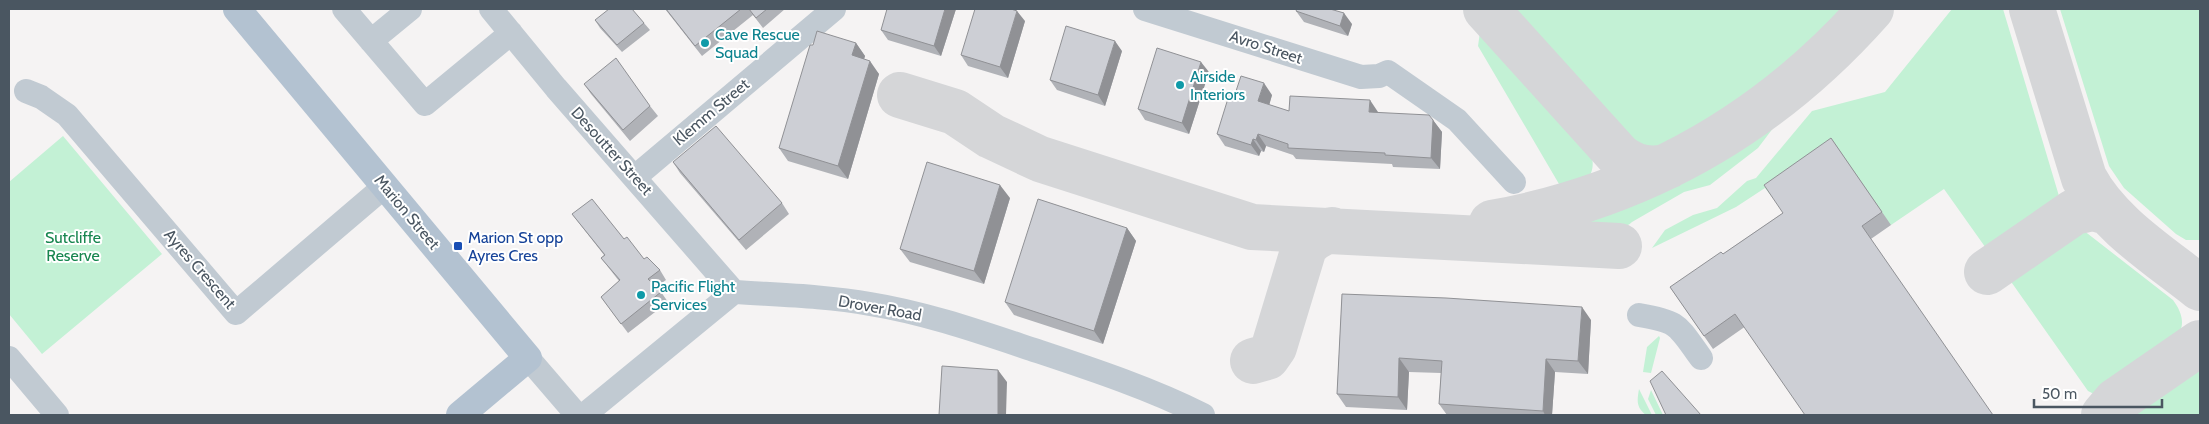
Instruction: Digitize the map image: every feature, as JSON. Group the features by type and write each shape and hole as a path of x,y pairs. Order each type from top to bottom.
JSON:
{"main road":[{"name":"Marion Street","path":"237,9 528,358"},
{"path":"460,415 528,358"}],"street":[{"path":"344,9 425,104 512,33"},
{"path":"371,41 410,9"},
{"name":"Desoutter Street","path":"491,9 562,96 635,176 734,292"},
{"name":"Klemm Street","path":"635,176 834,9"},
{"name":"Avro Street","path":"1145,9 1361,77 1378,76 1388,72 1457,120 1514,182"},
{"name":"Ayres Crescent","path":"26,90 42,97 67,115 236,312 385,186"},
{"path":"584,415 734,292"},
{"name":"Drover Road","path":"734,292 870,303 970,328 1160,395 1203,415"},
{"path":"1639,316 1673,323 1681,330 1701,358"},
{"path":"9,358 57,415"},
{"name":"Marion Street","path":"528,358 577,415"}],"green space":[{"path":"1512,9 1850,9 1797,62 1737,108 1669,148 1652,150 1632,141"},
{"path":"1952,9 2003,9 2059,196 2058,203 2053,211 2025,235 1998,252 1988,251 1944,189 1891,225 1773,198 1765,188 1736,207 1652,248 1665,230 1693,215 1717,208 1747,181 1756,178 1812,111 1885,92"},
{"path":"2060,9 2200,9 2200,240 2186,240 2176,234 2124,188 2109,166"},
{"path":"1480,32 1484,33 1589,149 1593,163 1592,170 1590,176 1581,185 1567,190 1559,184 1478,46"},
{"path":"1786,111 1758,148 1710,185 1684,192 1622,228 1585,228 1584,226 1595,214 1645,194 1705,165"},
{"name":"Sutcliffe Reserve","path":"63,136 162,254 42,354 9,314 9,182"},
{"path":"2077,228 2083,230 2173,300 2182,322 2180,332 2173,343 2106,391 2096,395 2088,391 2007,276 2011,266 2063,231"},
{"path":"1659,336 1651,373 1643,372 1647,347"},
{"path":"2200,362 2200,415 2126,415 2140,402"},
{"path":"1639,389 1652,415 1646,415 1639,406"},
{"path":"1651,390 1663,415 1656,415 1648,399"}],"building":[{"path":"609,9 632,9 644,23 617,45 595,20"},
{"name":"Cave Rescue Squad","path":"666,9 741,9 695,46"},
{"path":"749,9 767,9 756,18"},
{"path":"887,9 945,9 934,46 881,30"},
{"path":"975,9 1011,9 1017,11 1000,67 961,55"},
{"path":"1297,9 1330,9 1344,13 1340,26 1296,11"},
{"path":"1066,26 1115,41 1098,95 1050,80"},
{"path":"817,31 856,43 852,55 870,61 838,166 779,148 810,45 813,45"},
{"name":"Airside Interiors","path":"1157,48 1201,62 1182,123 1138,109"},
{"path":"616,58 650,106 623,130 584,84"},
{"path":"1241,76 1264,83 1258,101 1289,111 1290,96 1370,100 1369,112 1429,115 1433,120 1431,158 1385,155 1385,153 1288,148 1288,144 1258,134 1256,140 1253,139 1251,145 1217,134 1230,92 1235,94"},
{"path":"716,126 782,203 739,240 673,162"},
{"path":"1831,138 1882,212 1862,226 1993,415 1805,415 1735,314 1704,336 1670,287 1783,213 1764,185"},
{"path":"927,162 1000,185 974,271 900,249"},
{"path":"592,199 624,239 627,237 644,259 647,257 660,270 648,279 661,292 621,324 601,297 620,280 601,258 605,255 572,214"},
{"path":"1038,199 1127,228 1094,331 1005,302"},
{"path":"1342,294 1446,298 1582,307 1578,361 1546,359 1543,411 1439,404 1442,361 1399,358 1398,397 1337,394"},
{"path":"942,366 998,370 998,415 939,415"},
{"path":"1662,371 1701,415 1666,415 1650,381"}],"taxiway":[{"path":"1486,9 1619,156 1642,168 1655,169 1668,166"},
{"path":"1492,223 1547,211 1600,194 1651,174 1700,149 1746,120 1790,87 1832,50 1871,9"},
{"path":"2032,9 2084,178 2094,195 2121,225 2200,288"},
{"path":"900,95 955,112 991,136 1040,159 1252,227 1619,246"},
{"path":"1987,272 2074,212 2093,208 2107,212"},
{"path":"1253,361 1267,357 1274,347 1304,248 1316,236 1332,230"},
{"path":"2104,415 2116,401 2200,343"}],"place":[{"name":"Cave Rescue Squad","path":"705,43"},
{"name":"Airside Interiors","path":"1180,85"},
{"name":"Marion St opp Ayres Cres","path":"458,246"},
{"name":"Pacific Flight Services","path":"641,295"}]}
